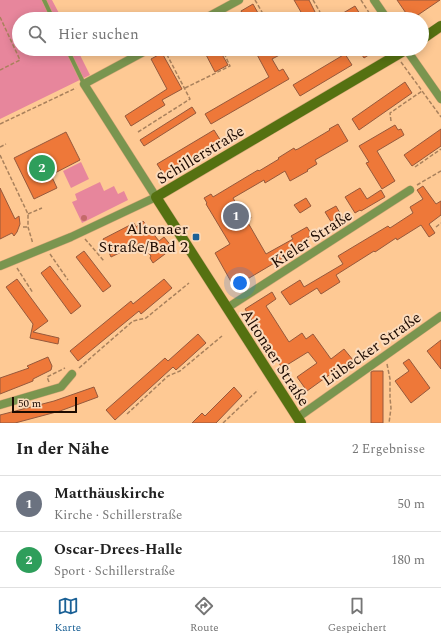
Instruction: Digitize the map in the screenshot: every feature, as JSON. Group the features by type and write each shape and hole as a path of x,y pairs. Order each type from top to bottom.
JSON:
{"street":[{"path":"217,12 239,0"},
{"path":"374,0 382,12"},
{"path":"429,34 441,26"},
{"path":"84,84 136,56"},
{"name":"Schillerstraße","path":"0,266 80,233 156,198 394,56"},
{"path":"412,56 441,99"},
{"name":"Altonaer Straße","path":"84,84 299,420"},
{"name":"Kieler Straße","path":"227,308 410,190"},
{"name":"Lübecker Straße","path":"299,420 441,316"},
{"path":"0,405 61,387 72,374"}],"lane":[{"path":"44,0 50,12"},
{"path":"70,56 84,84"}],"path":[{"path":"255,0 262,12"},
{"path":"313,0 320,12"},
{"path":"361,0 369,12"},
{"path":"0,17 12,43"},
{"path":"0,70 20,60 18,56"},
{"path":"138,132 190,99 168,56"},
{"path":"185,88 230,66 225,56"},
{"path":"397,56 441,117"},
{"path":"0,124 84,84"},
{"path":"391,121 390,113 431,85"},
{"path":"0,147 6,144"},
{"path":"415,168 441,149"},
{"path":"0,155 28,214 28,227 36,252"},
{"path":"410,190 441,171"},
{"path":"28,214 42,208"},
{"path":"436,227 441,223"},
{"path":"23,226 28,227"},
{"path":"80,233 104,261"},
{"path":"45,248 68,280"},
{"path":"12,261 33,293"},
{"path":"80,366 133,321 146,318 189,284"},
{"path":"127,414 168,376 180,371 222,336"},
{"path":"386,355 390,379 390,398 392,408 389,423"},
{"path":"50,384 47,377 64,368"},
{"path":"223,423 258,390"}],"shaded area":[{"path":"0,0 52,0 58,12 12,12 12,56 80,56 90,75 0,119"},
{"path":"81,162 89,179 71,188 63,171"},
{"path":"100,182 104,191 114,186 118,194 124,191 128,200 82,223 72,202 77,200 75,194"}],"building":[{"path":"294,0 309,0 315,12 301,12"},
{"path":"397,0 440,0 422,12 405,12"},
{"path":"253,4 257,12 242,12"},
{"path":"355,6 359,12 345,12"},
{"path":"156,56 164,56 182,89 162,100 165,105 131,126 125,116 167,89 151,59"},
{"path":"207,56 223,56 228,65 215,72"},
{"path":"258,56 278,56 272,59 279,71 283,69 289,79 211,124 205,114 269,77"},
{"path":"342,56 346,56 352,65 300,96 293,85"},
{"path":"405,82 412,93 359,130 352,119"},
{"path":"192,107 196,113 144,146 140,140"},
{"path":"338,124 348,141 315,160 317,164 307,170 308,171 290,181 285,171 265,183 264,180 233,198 242,214 247,211 251,218 247,221 266,254 293,239 291,236 307,227 312,235 296,245 298,249 234,287 215,253 230,244 206,204 207,203 204,198 211,194 213,197 279,159 278,158 294,148 295,150 298,149"},
{"path":"395,125 398,130 401,129 404,135 377,151 395,181 382,189 366,163 369,162 359,146"},
{"path":"441,129 441,146 412,166 404,155"},
{"path":"214,130 221,141 164,175 157,164"},
{"path":"66,132 80,160 51,175 57,188 34,199 14,158"},
{"path":"423,186 436,204 441,201 441,215 429,224 435,233 429,237 421,225 397,240 396,238 336,275 340,282 321,294 317,288 290,305 281,292 300,280 304,287 343,264 338,256 388,226 390,228 413,213 410,207 423,199 417,190"},
{"path":"0,188 15,219 19,216 20,224 14,236 12,233 0,239"},
{"path":"360,188 367,199 381,190 385,197 355,213 345,197"},
{"path":"306,198 311,206 300,213 294,205"},
{"path":"336,206 345,222 337,227 335,224 333,225 325,212"},
{"path":"143,221 159,241 164,237 173,248 153,263 150,258 151,256 140,243 111,257 103,239 134,223 136,227"},
{"path":"84,251 111,286 103,292 76,257"},
{"path":"50,266 81,306 71,314 41,273"},
{"path":"17,279 48,321 33,332 59,338 58,344 30,338 33,324 6,287"},
{"path":"164,279 172,288 141,314 139,311 78,361 70,351 131,301 133,304"},
{"path":"272,292 276,299 266,306 289,342 302,333 306,339 313,334 331,359 344,349 353,360 333,375 332,373 307,391 297,377 317,363 308,352 282,368 245,309"},
{"path":"198,334 206,343 176,370 173,367 115,420 106,410 165,358 168,361"},
{"path":"441,340 441,369 427,351"},
{"path":"48,357 52,366 51,370 33,379 33,381 0,394 0,378 29,368 27,366"},
{"path":"409,359 430,388 411,403 395,381 409,371 403,363"},
{"path":"383,371 383,423 371,423 371,372"},
{"path":"94,387 98,397 60,411 15,423 0,423 0,415 54,401"},
{"path":"234,387 242,396 216,423 192,423 202,413 205,416"}],"place":[{"name":"Oscar-Drees-Halle","path":"42,168"},
{"name":"Matthäuskirche","path":"236,216"},
{"name":"Altonaer Straße/Bad 2","path":"196,237"}]}
